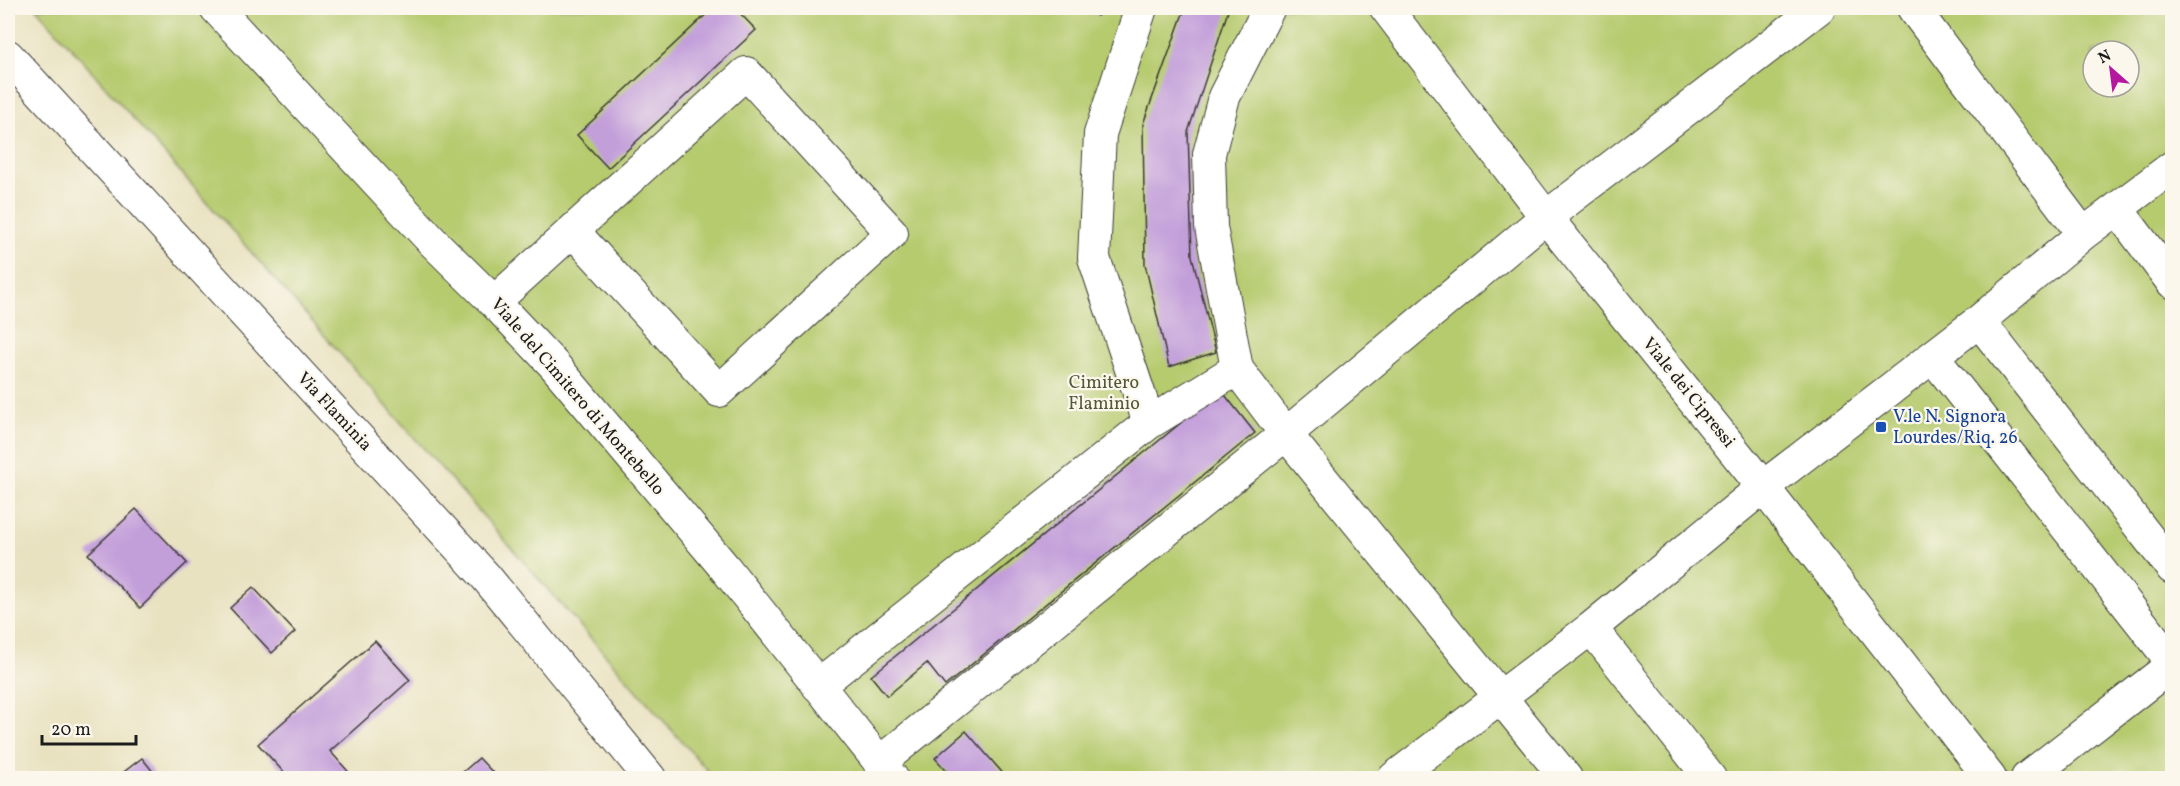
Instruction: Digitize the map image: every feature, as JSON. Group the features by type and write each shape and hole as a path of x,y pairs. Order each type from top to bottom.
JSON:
{"street":[{"name":"Viale del Cimitero di Montebello","path":"216,8 432,241 554,365 688,524 886,771"},
{"path":"1141,8 1100,134 1094,258 1149,423"},
{"path":"1269,8 1224,97 1209,154 1211,227 1237,369 1286,434 1566,778"},
{"name":"Viale dei Cipressi","path":"1386,8 1546,217 1763,488 1990,778"},
{"path":"886,771 1546,217 1819,8"},
{"path":"1913,8 2083,234"},
{"name":"Via Flaminia","path":"8,56 486,577 650,778"},
{"path":"494,302 746,74 892,233 718,391 573,231"},
{"path":"1394,778 1591,628 1763,488 1979,321 2083,234 2118,210 2172,167"},
{"path":"2118,210 2171,277"},
{"path":"1979,321 2172,568"},
{"path":"1933,357 2172,664 2027,778"},
{"path":"818,686 1149,423 1237,369"},
{"path":"1591,628 1710,778"}],"green space":[{"name":"Cimitero Flaminio","path":"36,8 2172,8 2172,778 714,778"}],"building":[{"path":"713,8 735,8 756,30 608,168 577,135"},
{"path":"1089,8 1106,8 1097,16"},
{"path":"1185,8 1229,8 1188,132 1192,256 1216,352 1169,367 1145,264 1143,124"},
{"path":"1221,390 1255,433 945,686 927,663 887,696 871,676"},
{"path":"136,509 187,563 140,608 88,554"},
{"path":"253,587 295,632 272,653 230,608"},
{"path":"375,641 410,680 330,751 354,778 289,778 258,744"},
{"path":"966,731 1007,778 953,778 935,758"},
{"path":"142,758 158,778 116,778"},
{"path":"479,758 498,778 456,778"}],"place":[{"name":"V.le N. Signora Lourdes/Riq. 26","path":"1881,427"}]}
